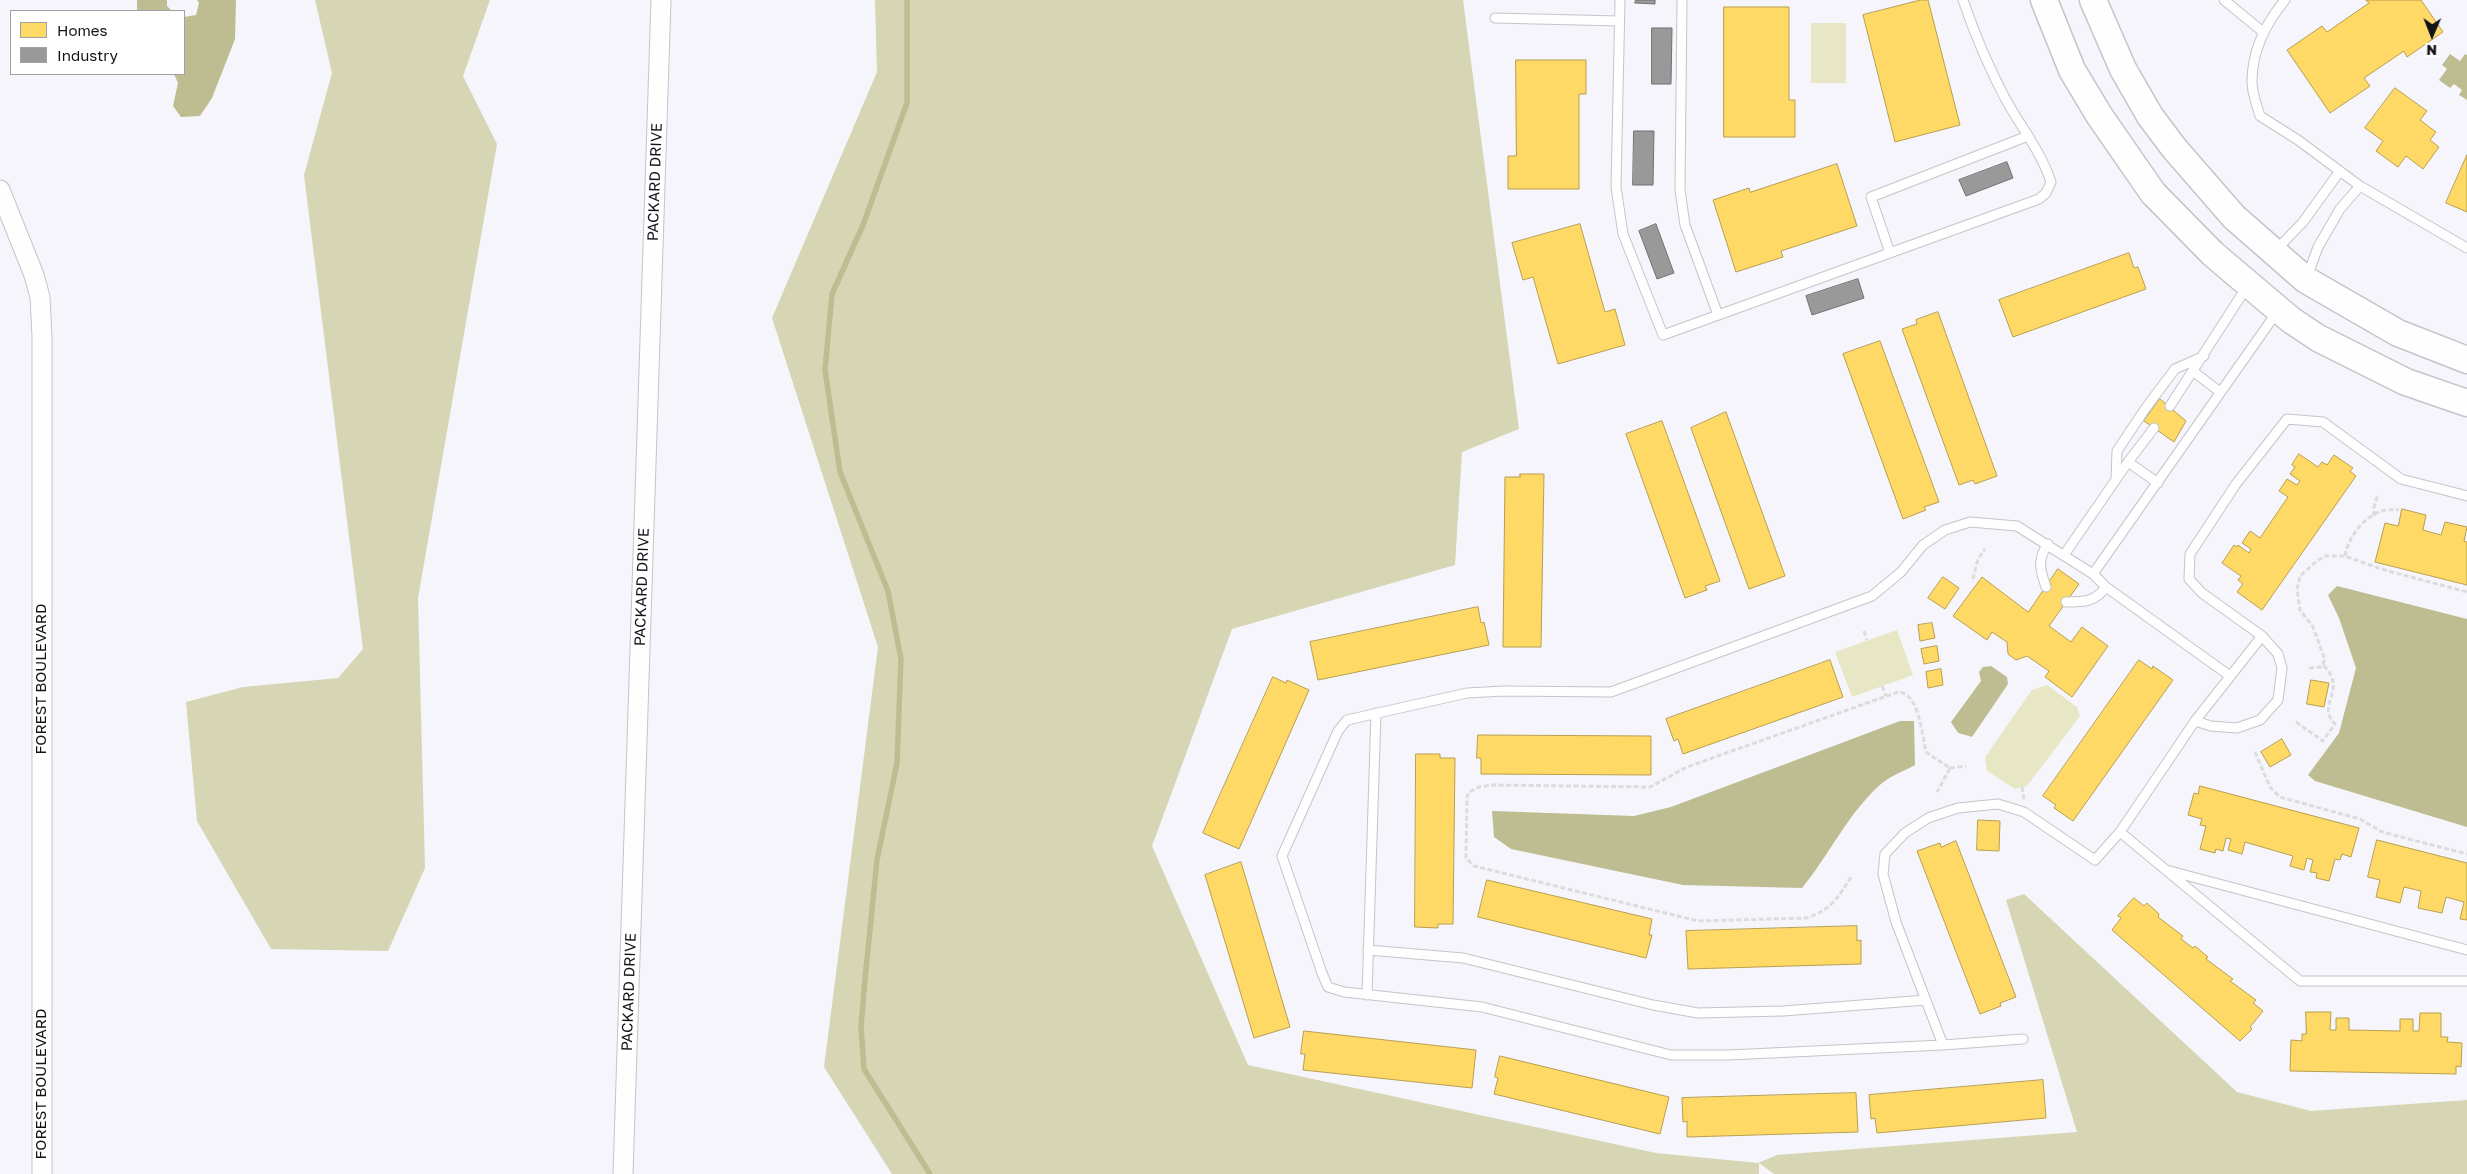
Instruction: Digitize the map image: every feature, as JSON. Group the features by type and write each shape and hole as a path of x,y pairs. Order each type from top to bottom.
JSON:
{"street":[{"name":"PACKARD DRIVE","path":"623,1174 661,0"},
{"path":"2044,0 2072,70 2099,115 2154,194 2212,254 2279,310 2318,338 2406,382 2467,403"},
{"path":"2093,0 2123,69 2150,116 2174,148 2234,217 2306,280 2398,333 2467,360"},
{"name":"FOREST BOULEVARD","path":"0,190 34,274 40,297 42,336 42,1174"},
{"path":"2248,285 2273,253"},
{"path":"2279,310 2306,280"}],"lane":[{"path":"1620,0 1616,187 1623,234 1663,335 2039,199 2046,192 2051,182 2046,165 2006,99 1978,44 1964,0"},
{"path":"1682,0 1680,190 1685,226 1718,315"},
{"path":"2224,0 2263,32"},
{"path":"2285,0 2270,17 2255,53 2252,83 2260,116 2298,140 2360,186 2467,248"},
{"path":"1495,18 1619,21"},
{"path":"1890,253 1871,197 2028,136"},
{"path":"2273,253 2303,222 2340,171"},
{"path":"2306,280 2318,247 2340,209 2360,186"},
{"path":"2170,406 2194,372 2248,285"},
{"path":"2093,574 2279,310"},
{"path":"2116,479 2116,451 2145,409 2175,368 2204,356"},
{"path":"2194,372 2220,392"},
{"path":"2195,721 2211,726 2237,728 2260,720 2278,700 2282,668 2278,654 2262,636 2202,593 2189,579 2190,554 2236,484 2288,419 2323,422 2402,479 2467,496"},
{"path":"2064,555 2128,462 2154,428"},
{"path":"2128,462 2158,483"},
{"path":"2022,1039 1943,1045 1728,1055 1671,1055 1482,1007 1367,994 1328,987 1282,856 1338,731 1347,720 1467,693 1504,691 1611,692 1872,596 1901,572 1923,545 1945,530 1970,522 2017,526 2048,544 2093,574 2106,587 2230,676"},
{"path":"2046,587 2040,569 2041,554 2048,544"},
{"path":"2066,602 2088,602 2100,596 2106,587"},
{"path":"1943,1045 1896,922 1883,874 1885,854 1905,833 1928,818 1958,808 1998,804 2024,812 2095,860 2120,832 2195,721 2262,636"},
{"path":"1367,994 1376,713"},
{"path":"2120,832 2300,980 2467,982"},
{"path":"2167,871 2467,950"},
{"path":"1368,950 1463,958 1653,1005 1698,1013 1783,1011 1926,1000"}],"path":[{"path":"2374,516 2374,507 2378,494"},
{"path":"2345,556 2348,543 2355,531 2374,516 2389,510 2399,510"},
{"path":"1973,579 1978,559 1986,549"},
{"path":"2296,722 2323,741 2335,724 2331,720 2328,708 2333,693 2333,678 2323,665 2324,660 2313,626 2300,610 2297,589 2300,576 2318,560 2333,555 2345,556 2381,569 2467,592"},
{"path":"1864,631 1867,640"},
{"path":"2309,668 2323,665"},
{"path":"1882,686 1886,696"},
{"path":"1851,878 1830,907 1821,914 1806,918 1698,921 1474,866 1466,858 1468,792 1478,787 1492,785 1650,788 1686,767 1902,692 1913,700 1926,752 1950,768 1966,766"},
{"path":"2254,752 2270,787 2280,797 2360,819 2382,832 2467,854"},
{"path":"1937,792 1950,768"},
{"path":"2022,787 2024,799"}],"green space":[{"path":"315,0 490,0 463,76 497,144 418,598 425,868 388,951 271,949 197,821 186,702 243,687 338,678 363,649 304,175 332,73"},
{"path":"875,0 1463,0 1519,429 1462,452 1455,565 1232,629 1152,846 1248,1065 1656,1153 1758,1163 1777,1155 2077,1132 2006,900 2024,894 2237,1092 2311,1111 2467,1100 2467,1174 1774,1174 1759,1163 1759,1174 892,1174 824,1067 878,647 772,318 877,72"},
{"path":"1811,23 1846,23 1846,83 1811,83"},
{"path":"1897,630 1913,675 1852,697 1835,652"},
{"path":"2047,685 2077,707 2080,716 2027,786 2015,789 1987,771 1985,757 2032,690"}],"shaded area":[{"path":"137,0 167,0 167,6 171,10 137,10"},
{"path":"197,0 236,0 235,39 212,98 200,116 181,117 173,106 178,83 174,75 185,75 185,17 196,15 199,3"},
{"path":"2450,54 2460,61 2465,54 2467,55 2467,100 2459,95 2462,90 2454,84 2450,88 2439,80 2447,69 2442,65"},
{"path":"2337,586 2467,619 2467,827 2315,781 2308,775 2339,733 2356,668 2339,618 2328,595"},
{"path":"1991,666 2007,677 2008,684 1972,737 1959,733 1951,722 1981,681 1979,672 1983,667"},
{"path":"1900,721 1914,721 1915,765 1885,781 1869,795 1802,888 1683,885 1511,849 1494,837 1492,811 1634,816 1671,807"}],"building: Homes":[{"path":"1921,0 1928,0 1960,125 1895,142 1863,15"},
{"path":"2366,0 2421,0 2443,32 2407,57 2404,51 2364,78 2370,86 2330,113 2287,50 2322,26 2327,32 2369,3"},
{"path":"1724,7 1789,7 1789,100 1795,100 1795,137 1724,137"},
{"path":"1516,60 1586,60 1586,94 1579,94 1579,189 1508,189 1508,156 1516,156"},
{"path":"2395,88 2427,111 2420,120 2436,132 2430,140 2439,147 2423,169 2406,156 2398,167 2376,151 2383,141 2365,128"},
{"path":"2467,155 2467,212 2446,203"},
{"path":"1837,164 1857,226 1781,251 1783,257 1736,272 1713,200 1749,188 1750,192"},
{"path":"1580,224 1605,312 1615,309 1625,345 1558,364 1533,277 1523,280 1512,243"},
{"path":"2129,253 2134,268 2138,267 2146,289 2013,337 1999,300"},
{"path":"1938,312 1997,476 1975,484 1973,480 1959,485 1902,329 1917,324 1916,320"},
{"path":"1880,341 1939,502 1924,507 1926,510 1903,519 1843,354"},
{"path":"2160,399 2186,421 2174,442 2144,421"},
{"path":"1726,412 1785,576 1749,589 1691,428"},
{"path":"1662,421 1720,581 1705,586 1707,590 1685,598 1626,434"},
{"path":"2299,454 2318,467 2322,462 2327,465 2334,455 2353,468 2350,471 2356,476 2262,610 2237,592 2243,584 2238,580 2241,576 2222,563 2234,545 2237,547 2238,545 2249,553 2251,549 2242,543 2250,531 2260,538 2288,497 2279,491 2287,479 2297,485 2300,481 2290,474 2295,467 2292,465"},
{"path":"1520,474 1544,474 1541,647 1503,647 1505,477 1520,477"},
{"path":"2402,509 2426,515 2423,530 2441,535 2445,522 2467,527 2464,541 2467,542 2467,585 2375,562 2385,523 2398,526"},
{"path":"2058,569 2079,584 2049,626 2071,642 2082,627 2108,646 2072,697 2045,677 2049,671 2027,656 2016,660 2008,654 2007,642 1992,632 1987,640 1953,616 1982,577 2028,612"},
{"path":"1943,577 1959,588 1945,609 1928,598"},
{"path":"1478,607 1481,623 1484,622 1489,645 1318,680 1310,642"},
{"path":"1932,623 1935,638 1920,641 1918,625"},
{"path":"1937,646 1939,661 1924,664 1921,649"},
{"path":"1830,660 1843,697 1683,754 1678,739 1674,741 1666,719"},
{"path":"2139,660 2152,669 2153,666 2173,680 2073,821 2054,808 2056,805 2043,796"},
{"path":"1941,669 1943,685 1928,688 1926,672"},
{"path":"1273,677 1286,683 1287,680 1309,690 1239,849 1203,833"},
{"path":"2311,680 2329,683 2324,707 2307,704"},
{"path":"1478,735 1651,736 1651,775 1481,774 1481,758 1477,758"},
{"path":"2282,739 2291,755 2270,767 2261,752"},
{"path":"1416,754 1440,754 1440,758 1455,758 1453,924 1438,924 1438,928 1415,927"},
{"path":"2200,786 2359,828 2351,857 2342,854 2340,860 2335,859 2329,881 2316,878 2317,873 2310,872 2313,860 2307,858 2304,870 2290,866 2293,856 2245,842 2242,854 2228,850 2231,839 2226,838 2223,851 2216,849 2215,853 2200,849 2206,826 2200,825 2202,819 2188,815 2194,793 2198,794"},
{"path":"1978,820 2000,821 1999,851 1977,850"},
{"path":"2377,840 2467,863 2467,920 2460,919 2464,902 2446,897 2442,913 2418,908 2421,891 2404,887 2400,903 2376,897 2380,880 2368,877"},
{"path":"1956,841 2016,997 2000,1003 2001,1006 1980,1014 1917,851 1940,843 1941,847"},
{"path":"1241,862 1290,1027 1254,1038 1205,875"},
{"path":"1487,880 1652,919 1649,935 1652,935 1646,958 1478,917"},
{"path":"2134,898 2144,906 2147,903 2159,914 2158,917 2183,936 2181,939 2193,948 2195,946 2208,957 2206,959 2233,979 2230,981 2256,1000 2253,1003 2263,1011 2250,1027 2252,1029 2240,1041 2112,930 2121,918 2118,916"},
{"path":"1857,926 1857,941 1861,940 1861,964 1688,969 1686,931"},
{"path":"2306,1012 2331,1012 2330,1030 2336,1030 2336,1018 2349,1018 2349,1030 2400,1031 2400,1019 2413,1019 2413,1031 2419,1031 2420,1013 2441,1013 2441,1037 2448,1037 2447,1042 2462,1043 2461,1067 2456,1066 2456,1074 2290,1071 2291,1040 2302,1041 2302,1034 2306,1034"},
{"path":"1304,1031 1476,1050 1472,1088 1303,1070 1305,1054 1301,1054"},
{"path":"1500,1056 1669,1097 1660,1134 1494,1094 1498,1078 1495,1077"},
{"path":"2043,1080 2046,1118 1877,1133 1875,1118 1871,1119 1869,1095"},
{"path":"1856,1093 1858,1132 1687,1137 1687,1121 1683,1122 1682,1098"}],"building: Industry":[{"path":"1636,0 1655,0 1655,4 1635,3"},
{"path":"1652,28 1672,28 1671,84 1652,84"},
{"path":"1634,131 1654,131 1653,185 1633,185"},
{"path":"2007,162 2013,178 1966,196 1959,180"},
{"path":"1656,224 1674,273 1657,279 1639,231"},
{"path":"1858,279 1864,298 1812,315 1806,296"}],"waterway":[{"path":"907,0 907,103 863,225 832,294 825,370 840,472 888,591 901,659 897,763 877,860 865,979 861,1027 864,1069 930,1174"}]}
